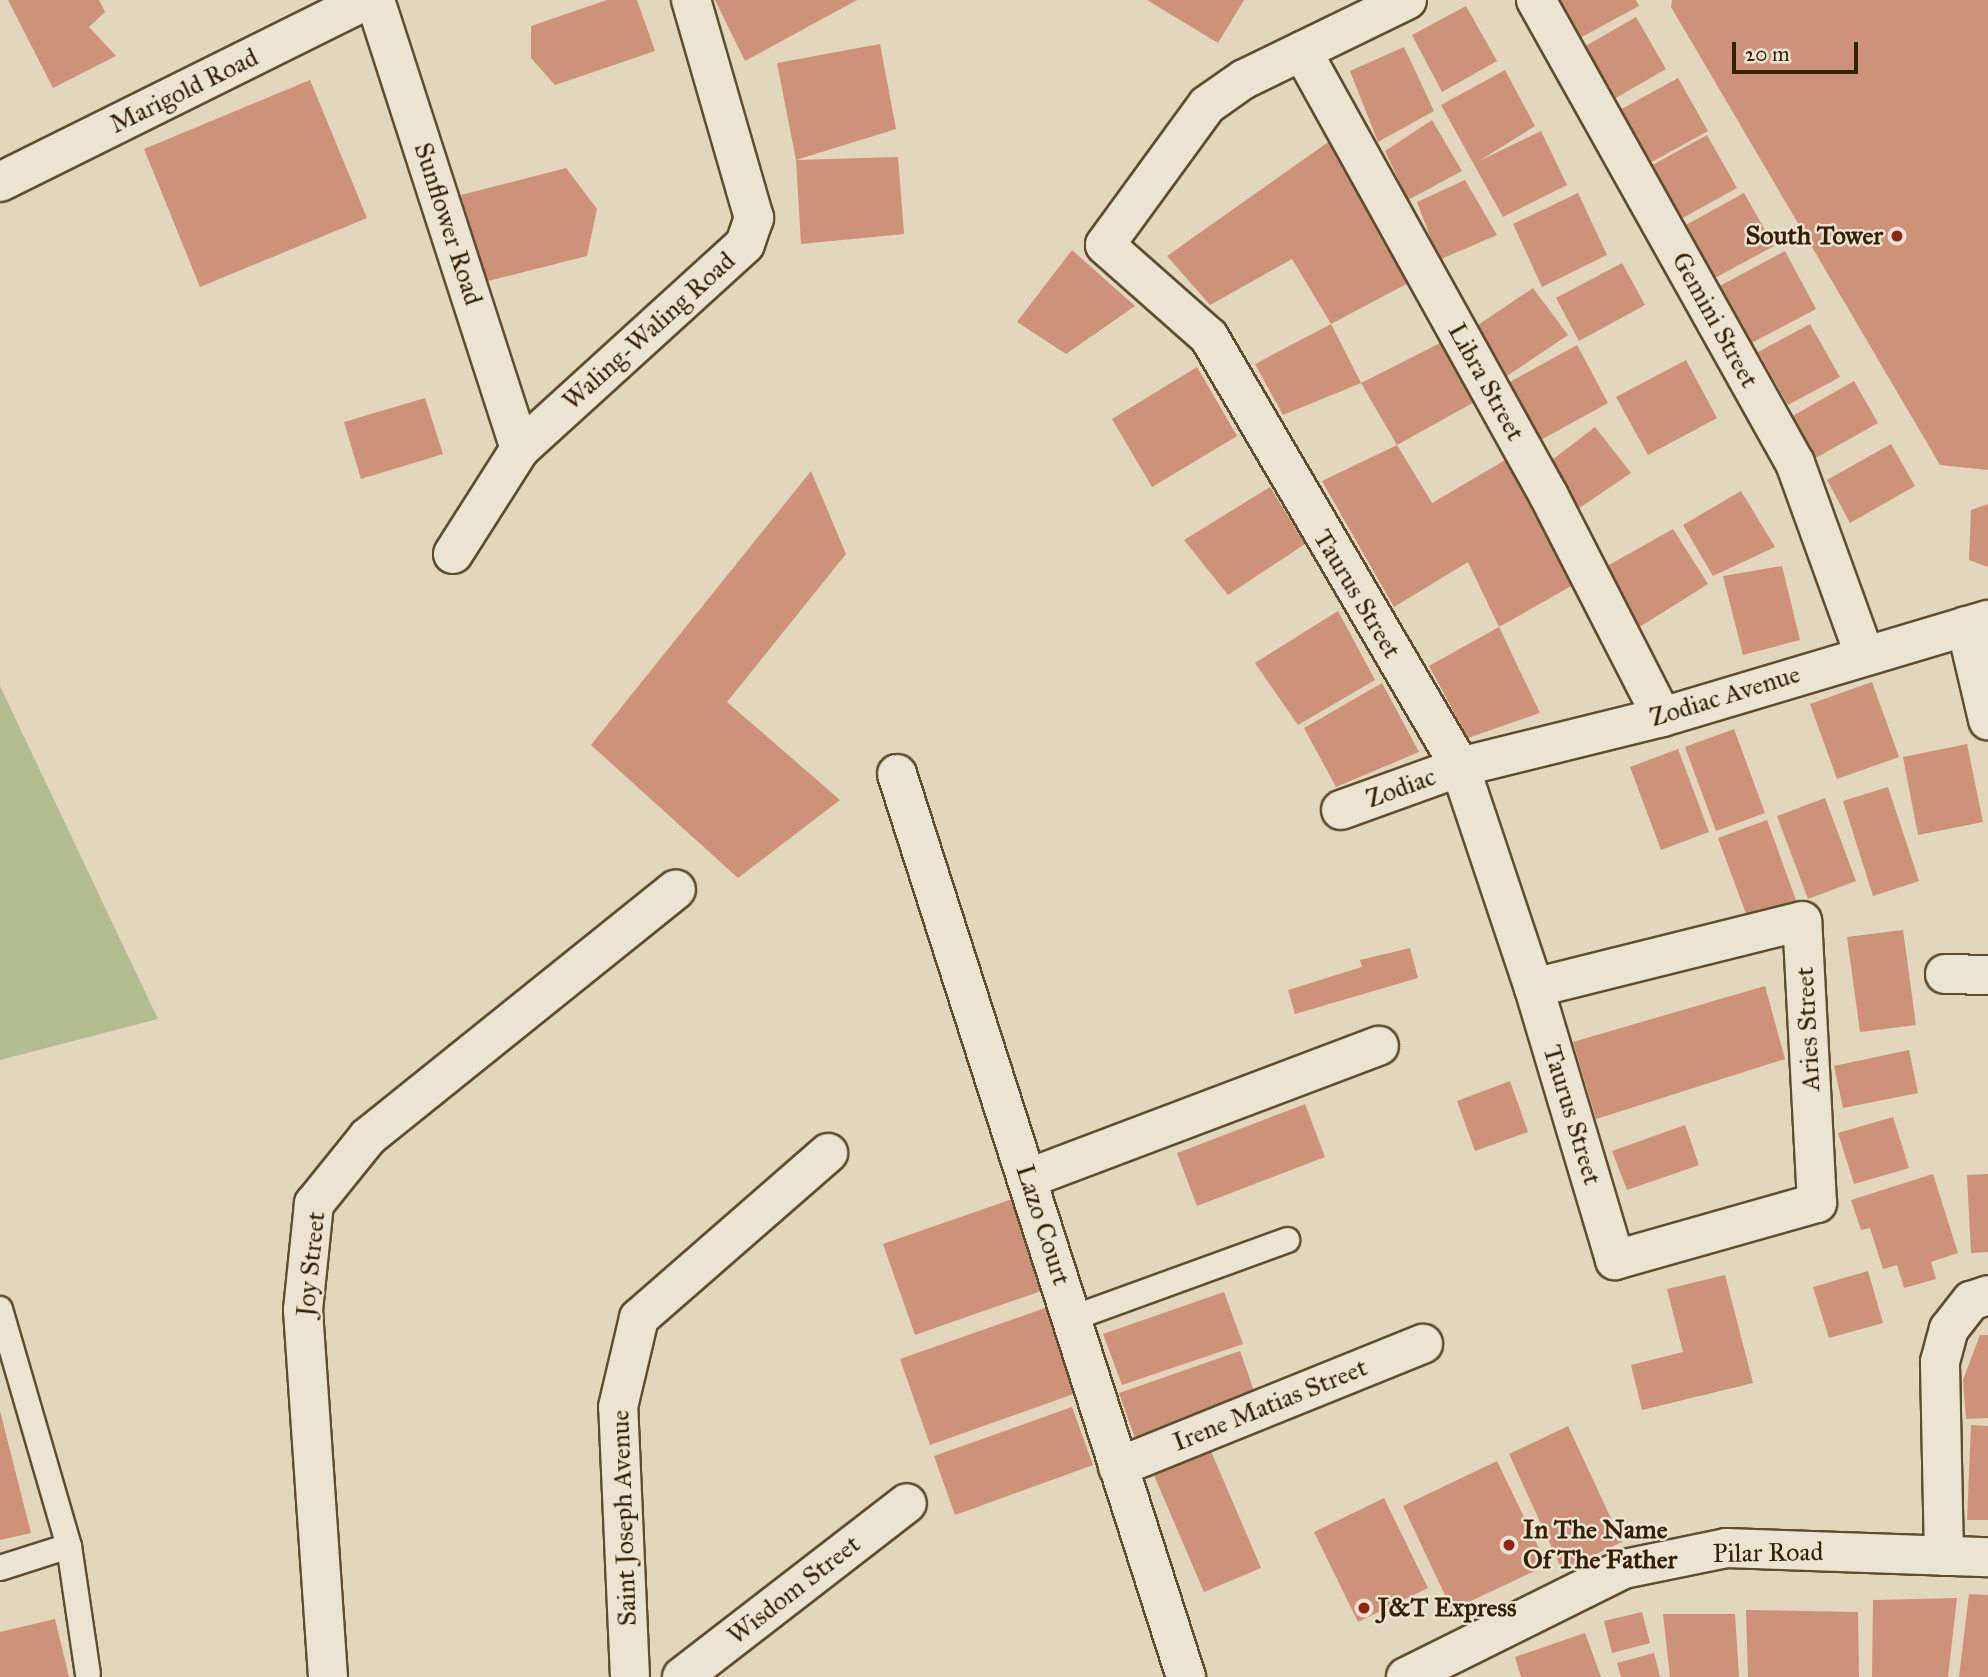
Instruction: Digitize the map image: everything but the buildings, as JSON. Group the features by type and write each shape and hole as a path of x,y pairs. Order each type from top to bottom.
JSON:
{"street":[{"name":"Marigold Road","path":"0,182 368,0"},
{"name":"Sunflower Road","path":"375,0 520,449"},
{"name":"Waling-Waling Road","path":"453,554 520,449 745,244 754,218 691,0"},
{"path":"1302,51 1407,0"},
{"name":"Gemini Street","path":"1536,0 1795,463 1864,654"},
{"name":"Libra Street","path":"1302,51 1549,496 1662,717"},
{"name":"Taurus Street","path":"1302,51 1244,79 1207,105 1105,245 1209,337 1460,767 1534,988 1615,1259"},
{"path":"1977,623 1988,720"},
{"name":"Zodiac Avenue","path":"1460,767 1662,717 1864,654 1977,623"},
{"name":"Zodiac","path":"1341,810 1460,767"},
{"name":"Lazo Court","path":"897,774 1029,1178 1186,1677"},
{"name":"Joy Street","path":"328,1677 303,1310 314,1204 368,1137 676,889"},
{"name":"Aries Street","path":"1534,988 1802,921 1817,1203 1615,1259"},
{"path":"1945,974 1988,975"},
{"path":"1029,1178 1380,1046"},
{"name":"Saint Joseph Avenue","path":"630,1677 618,1407 639,1318 828,1153"},
{"path":"1944,1556 1940,1362 1949,1329 1971,1301 1988,1295"},
{"name":"Irene Matias Street","path":"1118,1467 1423,1344"},
{"name":"Wisdom Street","path":"682,1677 907,1503"},
{"name":"Pilar Road","path":"1406,1677 1624,1569 1726,1548 1988,1557"}],"lane":[{"path":"1073,1318 1287,1240"},
{"path":"0,1309 69,1546 89,1674"},
{"path":"0,1568 69,1546"}],"green space":[{"path":"0,686 158,1019 0,1060"}],"place":[{"name":"South Tower","path":"1897,236"},
{"name":"In The Name Of The Father","path":"1509,1545"},
{"name":"J&T Express","path":"1364,1608"}]}
